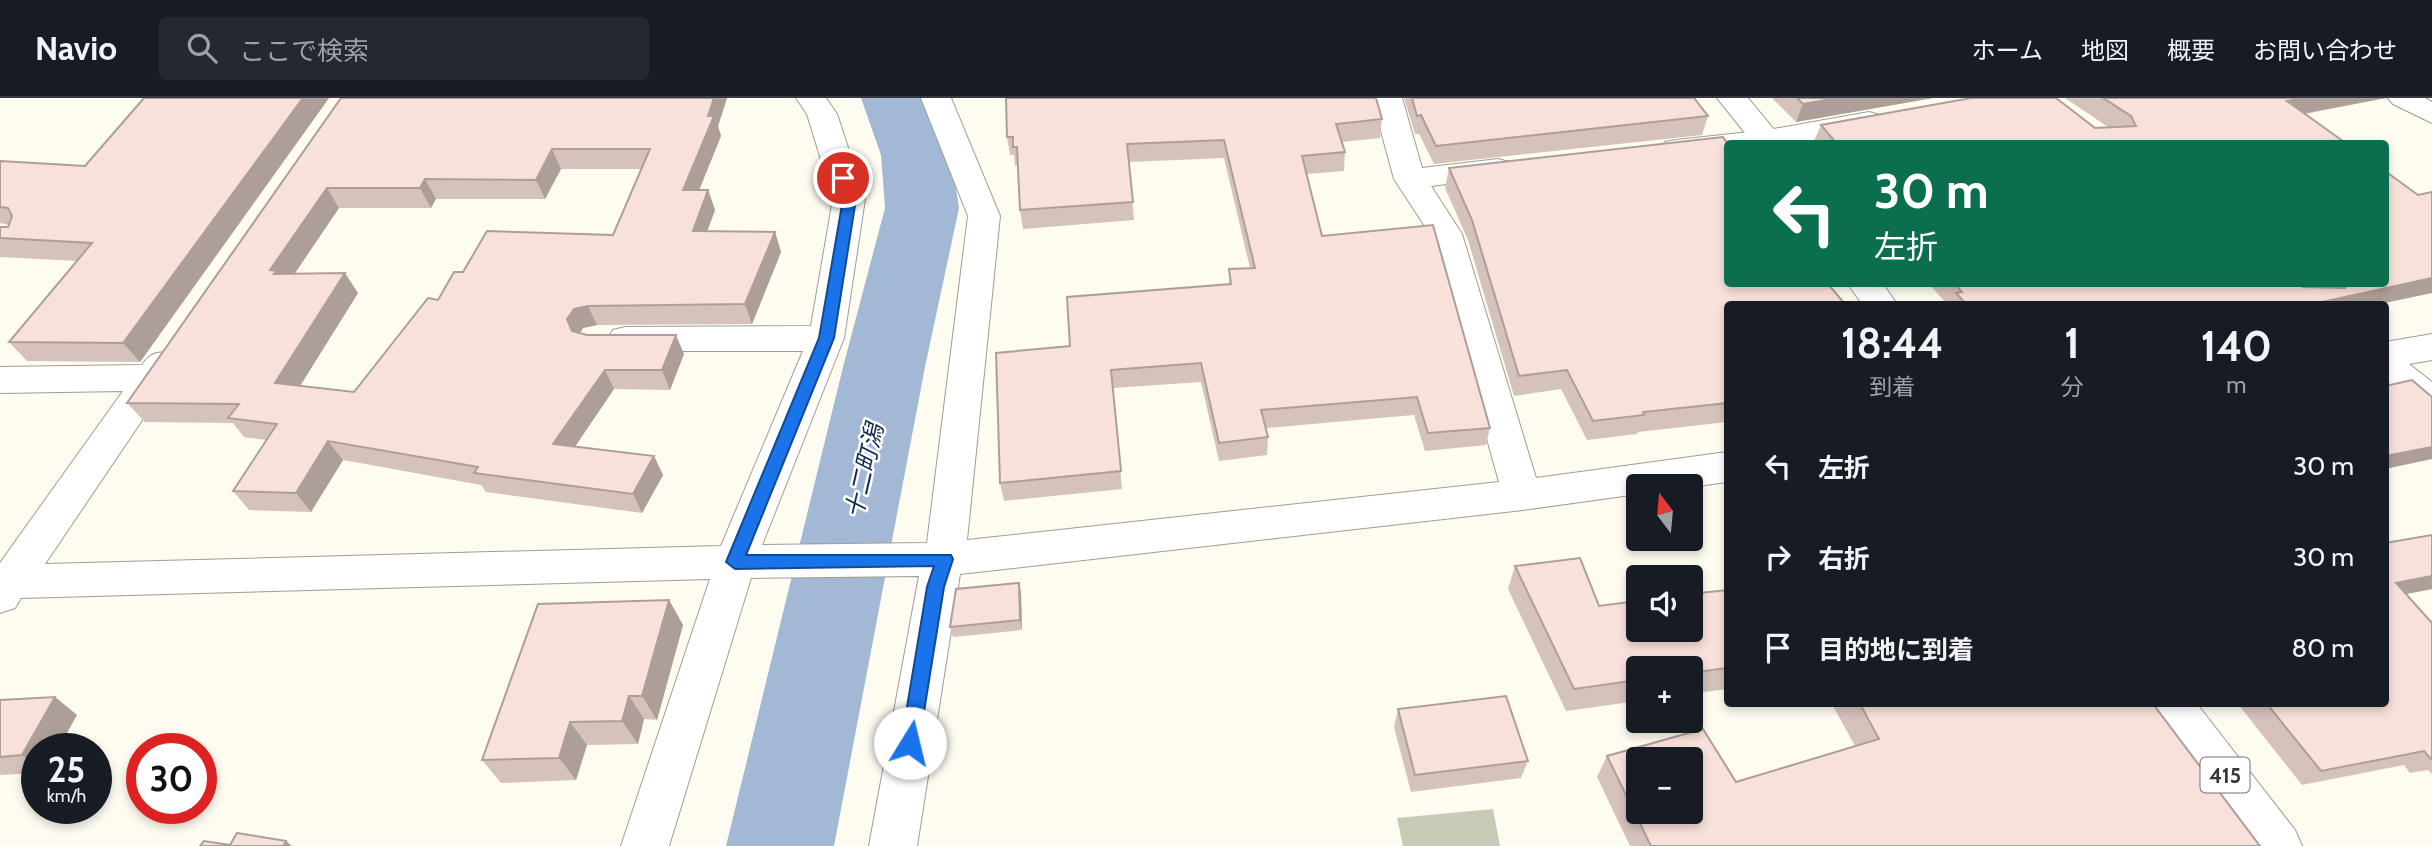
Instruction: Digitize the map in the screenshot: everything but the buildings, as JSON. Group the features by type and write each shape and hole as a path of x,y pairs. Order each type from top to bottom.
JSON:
{"main road":[{"path":"645,846 826,338 849,199 822,114 811,98"},
{"path":"893,846 935,587 934,559 984,216 936,98"},
{"path":"1387,98 1410,179 1446,234 1511,462 1523,495"},
{"path":"1732,98 1769,140"},
{"path":"2403,98 2432,114"},
{"path":"1775,140 1904,115"},
{"path":"1652,152 1724,145"},
{"path":"1410,179 1531,165"},
{"path":"3,587 184,333"},
{"path":"597,340 826,338"},
{"path":"2389,354 2432,347"},
{"path":"2389,367 2432,402"},
{"path":"0,380 153,378"},
{"path":"3,587 934,559 1523,495 1724,467"},
{"name":"415","path":"2173,707 2278,846"}],"green space":[{"path":"1493,809 1500,846 1403,846 1397,818"}],"waterway":[{"name":"十二町潟","path":"780,846 884,367 922,208 916,155 895,98"}],"route":[{"path":"843,178 849,199 826,338 735,562 761,564 945,559 935,587 910,743"}]}
